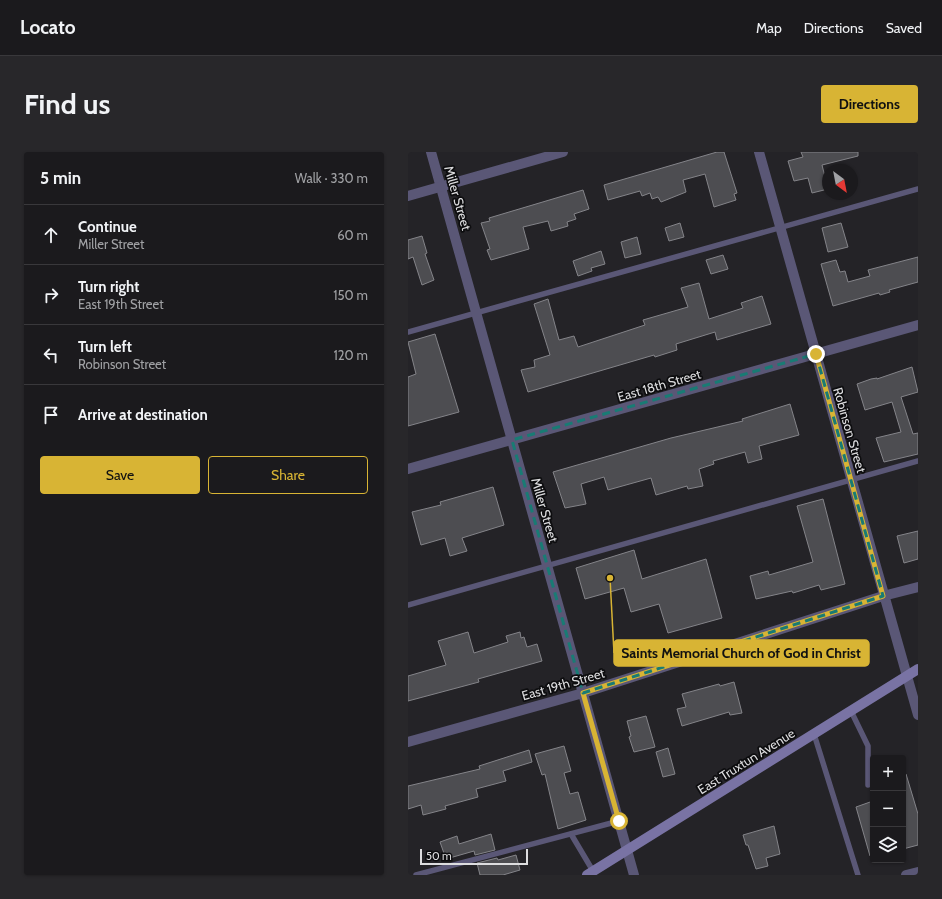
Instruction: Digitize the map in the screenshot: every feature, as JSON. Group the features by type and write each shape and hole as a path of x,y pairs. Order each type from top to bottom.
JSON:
{"main road":[{"name":"East Truxtun Avenue","path":"590,873 918,669"}],"street":[{"name":"Miller Street","path":"431,152 634,875"},
{"path":"408,196 563,152"},
{"name":"Robinson Street","path":"759,152 883,596 918,715"},
{"name":"East 18th Street","path":"408,469 918,325"},
{"name":"East 19th Street","path":"408,742 583,693 883,596 918,587"},
{"path":"906,875 918,872"}],"lane":[{"path":"408,332 918,189"},
{"path":"408,605 918,461"},
{"path":"851,711 868,746 868,785"},
{"path":"814,734 858,875"},
{"path":"416,875 619,821"},
{"path":"571,834 590,873"}],"highlighted area":[{"path":"816,354 883,596 583,693 512,440"}],"building":[{"path":"717,152 724,152 737,193 734,194 736,200 714,207 705,174 683,180 686,192 661,202 658,197 652,199 650,193 642,196 640,191 608,200 604,185"},
{"path":"801,152 858,152 858,156 822,164 822,190 812,193 808,178 794,181 788,161 803,157"},
{"path":"583,190 589,209 574,214 576,219 567,222 568,226 551,231 548,221 523,227 529,249 491,260 487,250 490,249 481,223 490,221 489,218"},
{"path":"680,223 684,237 669,241 665,228"},
{"path":"841,223 848,247 828,252 822,228"},
{"path":"422,236 427,253 425,254 434,280 422,285 413,257 408,259 408,240"},
{"path":"637,237 641,254 625,258 621,242"},
{"path":"601,251 605,264 591,268 592,271 578,276 573,261"},
{"path":"723,255 728,269 711,274 706,260"},
{"path":"918,257 918,282 889,290 890,292 880,295 879,293 833,306 821,264 836,260 840,272 845,271 848,282 870,276 868,270"},
{"path":"699,283 709,319 743,308 741,303 762,296 771,324 717,340 715,332 676,344 677,350 655,357 654,355 528,392 521,370 535,367 534,360 550,355 534,304 548,299 559,340 574,336 578,347 645,325 643,320 688,307 681,288"},
{"path":"435,334 459,412 408,426 408,377 416,374 408,342"},
{"path":"912,367 918,392 901,397 913,434 918,433 918,454 884,462 876,438 901,432 892,402 865,410 857,384"},
{"path":"790,404 799,435 759,446 762,459 748,463 745,452 713,461 714,464 699,469 703,486 688,489 687,486 656,495 651,478 608,490 604,477 581,484 586,504 565,508 553,472 671,438 743,421 742,419"},
{"path":"493,487 504,525 462,538 467,551 450,556 445,538 421,545 412,512 441,505 440,502"},
{"path":"823,499 845,584 821,590 819,585 793,593 792,591 756,599 750,576 768,571 769,575 813,562 797,506"},
{"path":"918,531 918,559 904,563 897,536"},
{"path":"634,550 642,579 706,559 722,618 668,633 659,604 631,612 624,588 585,599 576,568"},
{"path":"468,632 474,653 508,642 506,636 520,632 521,638 524,637 527,647 537,644 542,661 478,679 479,682 408,701 408,676 446,665 438,641"},
{"path":"734,682 742,713 730,715 729,712 682,726 677,709 686,707 682,694 719,684 720,686"},
{"path":"646,716 655,747 634,752 629,737 631,736 627,721"},
{"path":"564,746 571,771 564,773 570,794 578,792 586,820 558,829 545,774 542,775 535,754"},
{"path":"668,748 675,774 663,777 656,752"},
{"path":"529,750 532,762 503,771 506,781 476,789 478,797 445,806 446,809 423,815 421,805 408,809 408,786 480,769 479,766"},
{"path":"906,774 918,814 918,845 906,848"},
{"path":"870,802 870,856 856,807"},
{"path":"774,826 780,854 766,858 768,866 756,869 743,835"},
{"path":"491,834 495,850 475,855 474,851 446,859 440,842 457,836 459,844"},
{"path":"516,855 520,870 503,875 480,875 477,863 497,858 498,860"}],"place":[{"name":"Saints Memorial Church of God in Christ","path":"610,578"}],"route":[{"path":"619,821 583,693 883,596 816,354"}]}
